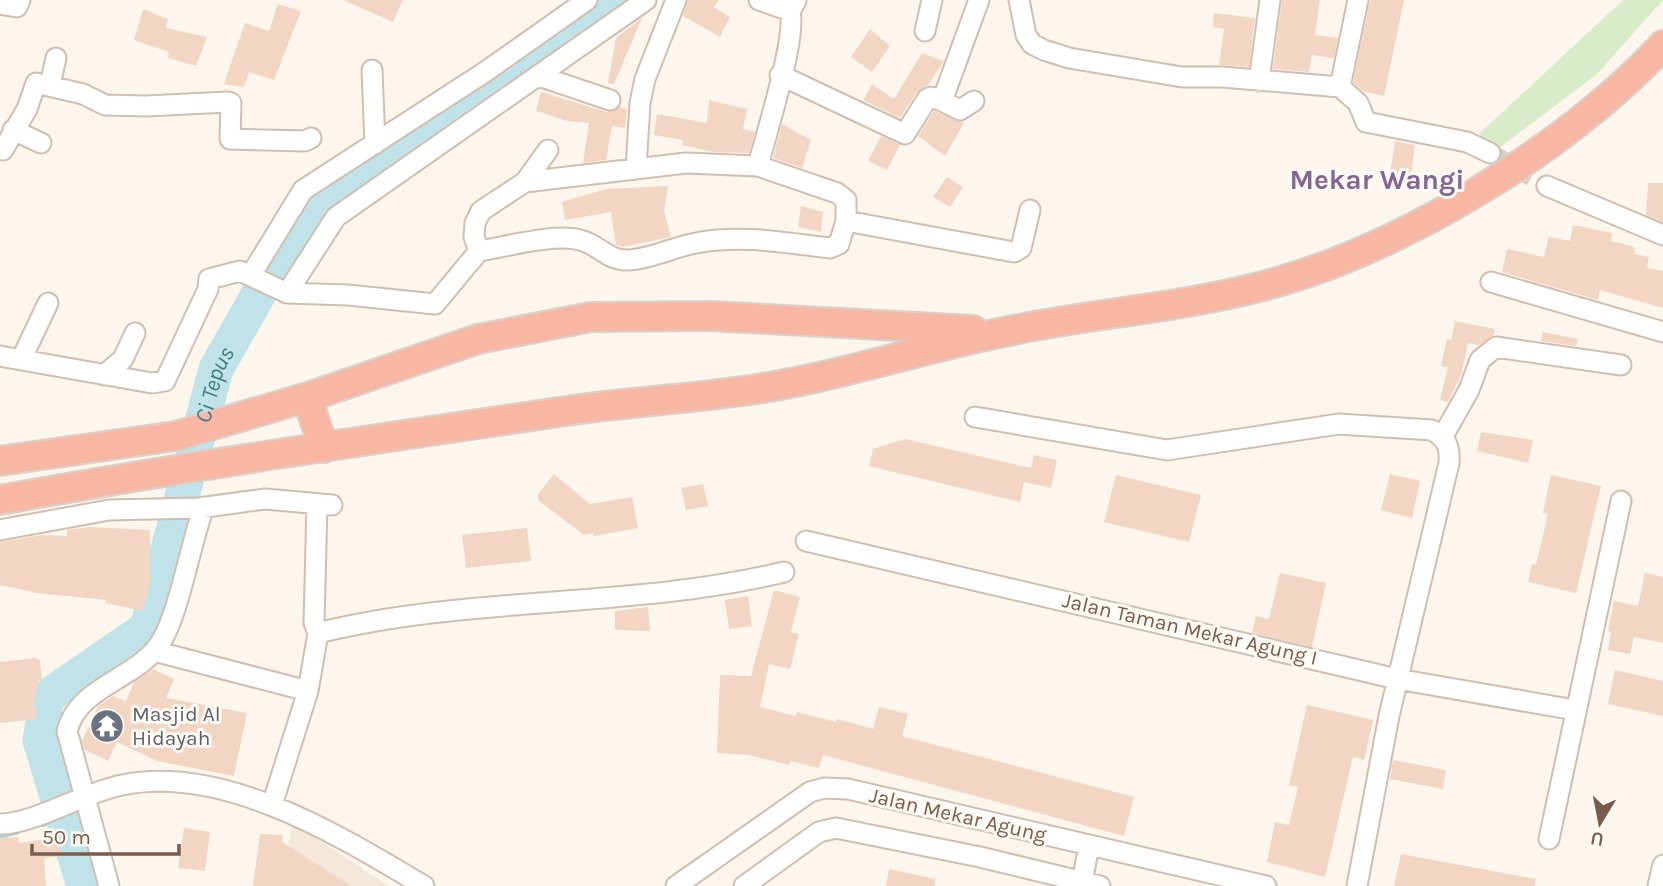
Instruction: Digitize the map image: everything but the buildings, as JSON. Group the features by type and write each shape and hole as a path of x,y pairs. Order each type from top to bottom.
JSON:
{"highway":[{"path":"0,500 168,470 574,410 754,390 1004,332 1122,314 1261,287 1347,256 1413,227 1490,183 1572,127 1663,45"},
{"path":"0,461 176,436 307,398 478,339 591,317 710,316 1004,332"},
{"path":"307,398 324,448"}],"street":[{"path":"0,4 17,7 20,0"},
{"path":"253,275 303,190 587,0"},
{"path":"282,291 336,217 646,0"},
{"path":"636,169 640,103 645,79 676,0"},
{"path":"758,166 793,22 793,5 759,0"},
{"path":"925,31 932,0"},
{"path":"942,101 979,0"},
{"path":"1259,81 1270,0"},
{"path":"1340,87 1357,0"},
{"path":"1020,1 1026,35 1032,44 1069,58 1182,77 1222,77 1340,87 1358,103 1366,122 1467,142 1490,153"},
{"path":"50,85 56,58"},
{"path":"372,70 375,144"},
{"path":"780,75 905,134 930,97 960,110 974,101"},
{"path":"539,76 610,100"},
{"path":"0,149 3,150 27,109 36,83 83,94 105,105 228,102 231,103 230,139 305,141 312,138"},
{"path":"13,130 41,143"},
{"path":"479,251 475,223 481,211 525,182 548,150"},
{"path":"0,356 152,383 165,381 208,289 209,279 240,271 282,291 435,304 479,251 566,238 591,244 618,260 631,260 718,240 763,240 830,248 839,244 846,220 846,200 837,193 758,166 686,163 525,182"},
{"path":"1547,186 1663,235"},
{"path":"846,220 1014,252 1021,248 1030,210"},
{"path":"1491,282 1663,332"},
{"path":"22,358 48,303"},
{"path":"104,375 123,359 135,333"},
{"path":"1443,436 1469,390 1480,360 1496,347 1620,365"},
{"path":"975,417 1167,450 1339,424 1432,430 1443,436 1450,447 1449,463 1397,679 1357,886"},
{"path":"0,530 109,510 202,507 265,499 324,504 314,623 318,633 308,691 271,804"},
{"path":"1549,839 1620,502"},
{"path":"110,886 67,731 70,718 76,708 154,651 167,632 202,507"},
{"name":"Jalan Taman Mekar Agung I","path":"806,541 1397,679 1576,710"},
{"path":"318,633 376,621 489,607 726,586 784,572"},
{"path":"154,651 308,691"},
{"path":"2,826 122,785 166,782 215,789 271,804 339,835 424,886"},
{"name":"Jalan Mekar Agung","path":"676,886 810,792 824,788 848,789 1266,886"},
{"name":"Jalan Mekar Agung","path":"744,886 819,832 836,828 981,856 1091,884"},
{"path":"1089,846 1091,884"},
{"path":"1658,886 1663,865"}],"shaded area":[{"path":"292,823 389,886 283,886"}],"green space":[{"path":"1623,0 1663,0 1596,75 1499,148 1479,134"}],"waterway":[{"name":"Ci Tepus","path":"84,886 40,740 47,697 147,628 216,369 301,220 614,0"},
{"path":"42,824 63,818"},
{"path":"0,836 18,831"}],"tunnel":[{"path":"1490,153 1547,186"}],"place":[{"name":"Masjid Al Hidayah","path":"107,726"}],"district":[{"name":"Mekar Wangi","path":"1377,179"}]}
